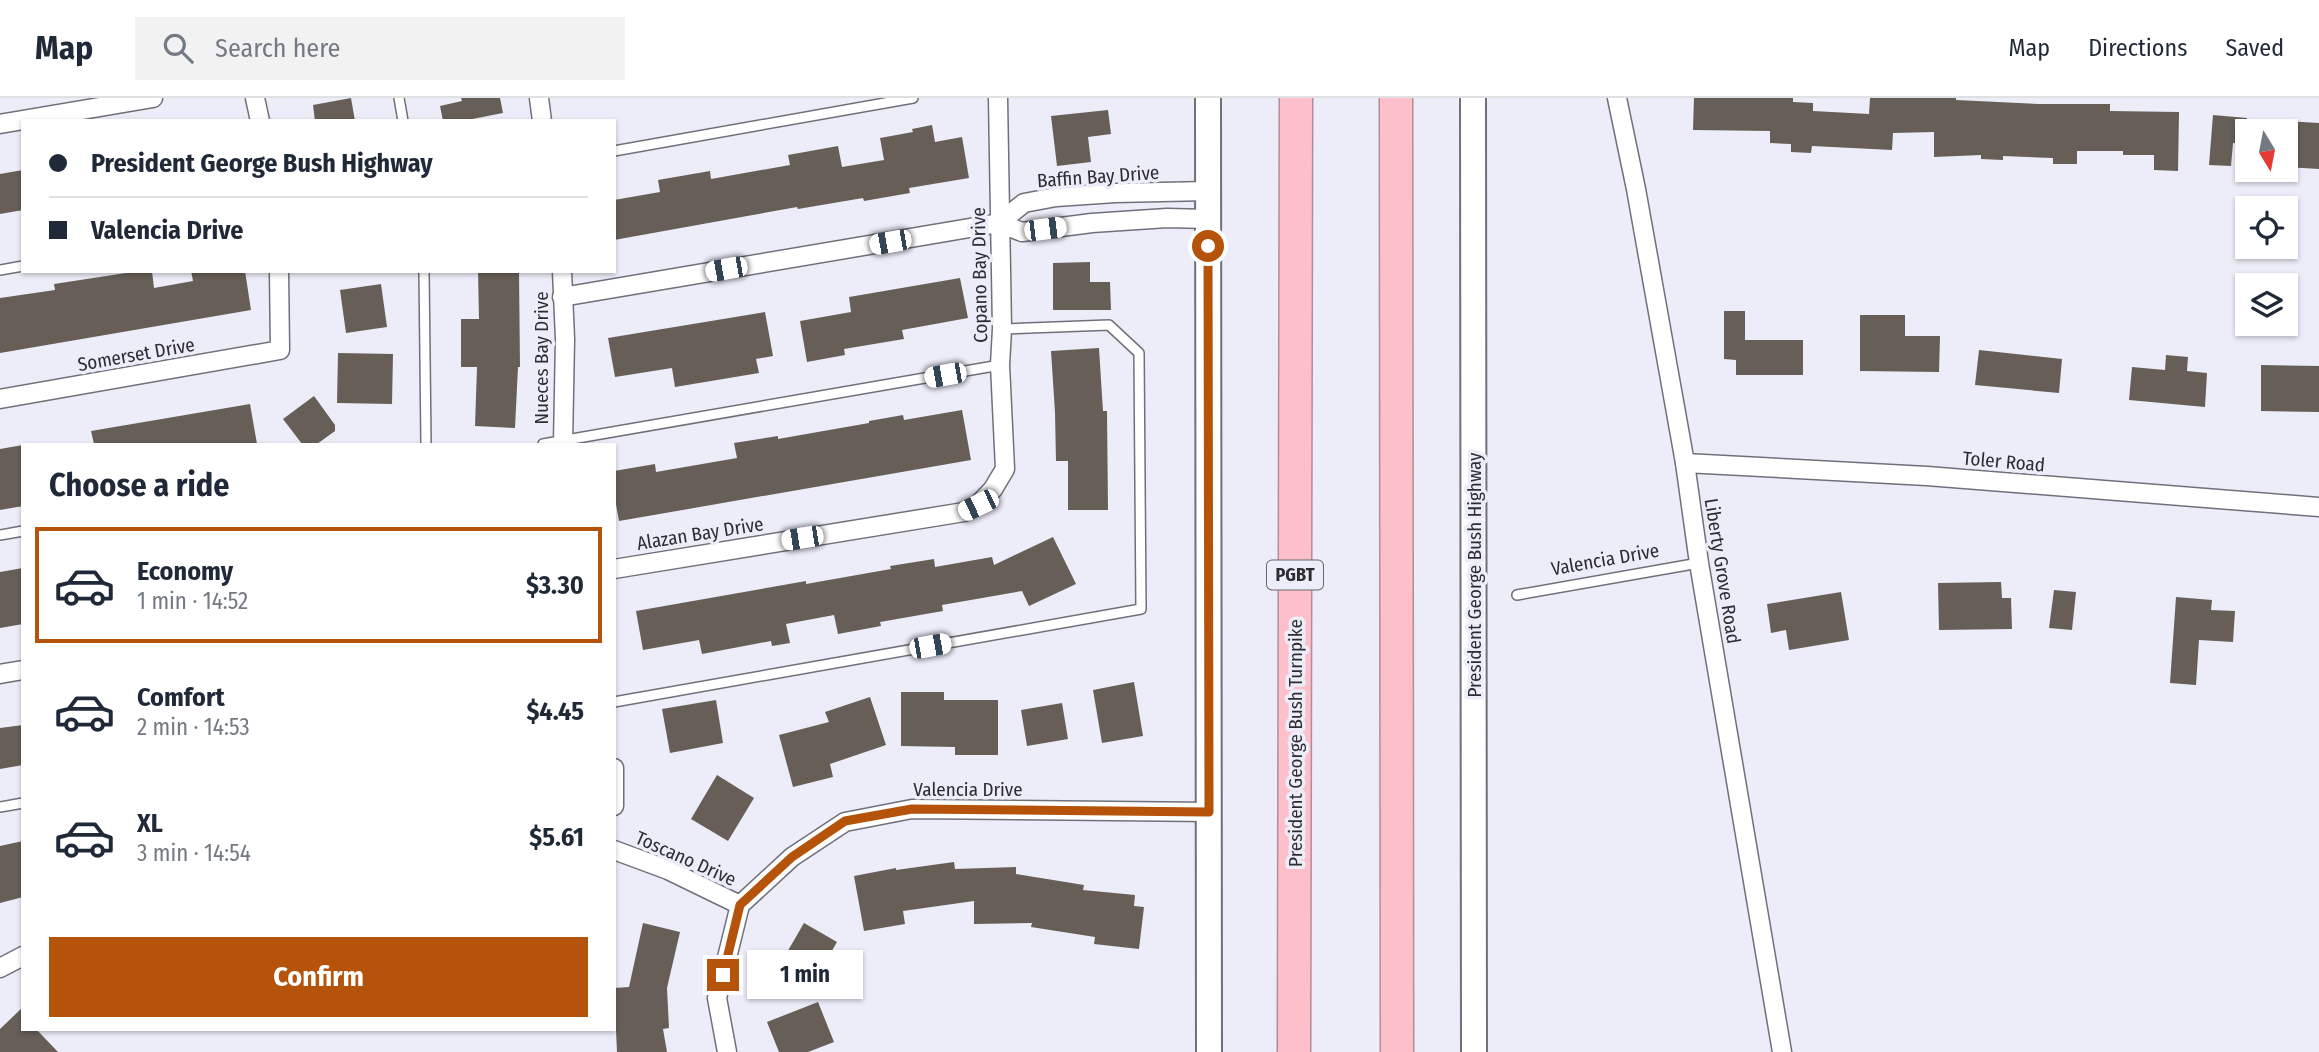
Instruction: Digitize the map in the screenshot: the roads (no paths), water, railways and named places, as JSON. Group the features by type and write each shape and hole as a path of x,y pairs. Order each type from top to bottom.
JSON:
{"highway":[{"name":"President George Bush Turnpike","path":"1294,1052 1296,98"},
{"path":"1396,98 1397,1052"}],"main road":[{"path":"1208,98 1209,1052"},
{"name":"President George Bush Highway","path":"1473,98 1474,1052"}],"street":[{"path":"29,119 153,98"},
{"path":"255,98 260,119"},
{"path":"539,98 542,119"},
{"name":"Copano Bay Drive","path":"993,489 1005,469 1000,365 1002,329 998,98"},
{"name":"Liberty Grove Road","path":"1617,98 1685,463 1699,563 1782,1052"},
{"path":"0,124 21,120"},
{"name":"Baffin Bay Drive","path":"562,297 999,223 1024,203 1115,193 1208,191"},
{"name":"Baffin Bay Drive","path":"999,223 1022,232 1092,223 1167,218 1208,219"},
{"name":"Somerset Drive","path":"0,399 280,349 279,273"},
{"name":"Nueces Bay Drive","path":"562,273 565,339 563,443"},
{"name":"Toler Road","path":"1685,463 1927,476 2319,507"},
{"name":"Alazan Bay Drive","path":"616,569 964,512 978,505 993,489"},
{"path":"0,674 21,670"},
{"name":"Valencia Drive","path":"740,905 792,857 845,821 912,809 1209,812"},
{"name":"Toscano Drive","path":"616,851 668,870 740,905"},
{"path":"727,1052 717,998 740,905"},
{"path":"0,968 21,957"}],"lane":[{"path":"399,98 403,119"},
{"path":"616,151 913,98"},
{"path":"0,270 21,266"},
{"path":"424,273 426,443"},
{"path":"616,702 1141,609 1139,353 1109,324 1002,329"},
{"path":"563,443 1000,365"},
{"path":"0,535 21,531"},
{"name":"Valencia Drive","path":"1517,595 1699,563"},
{"path":"0,807 21,803"}]}
